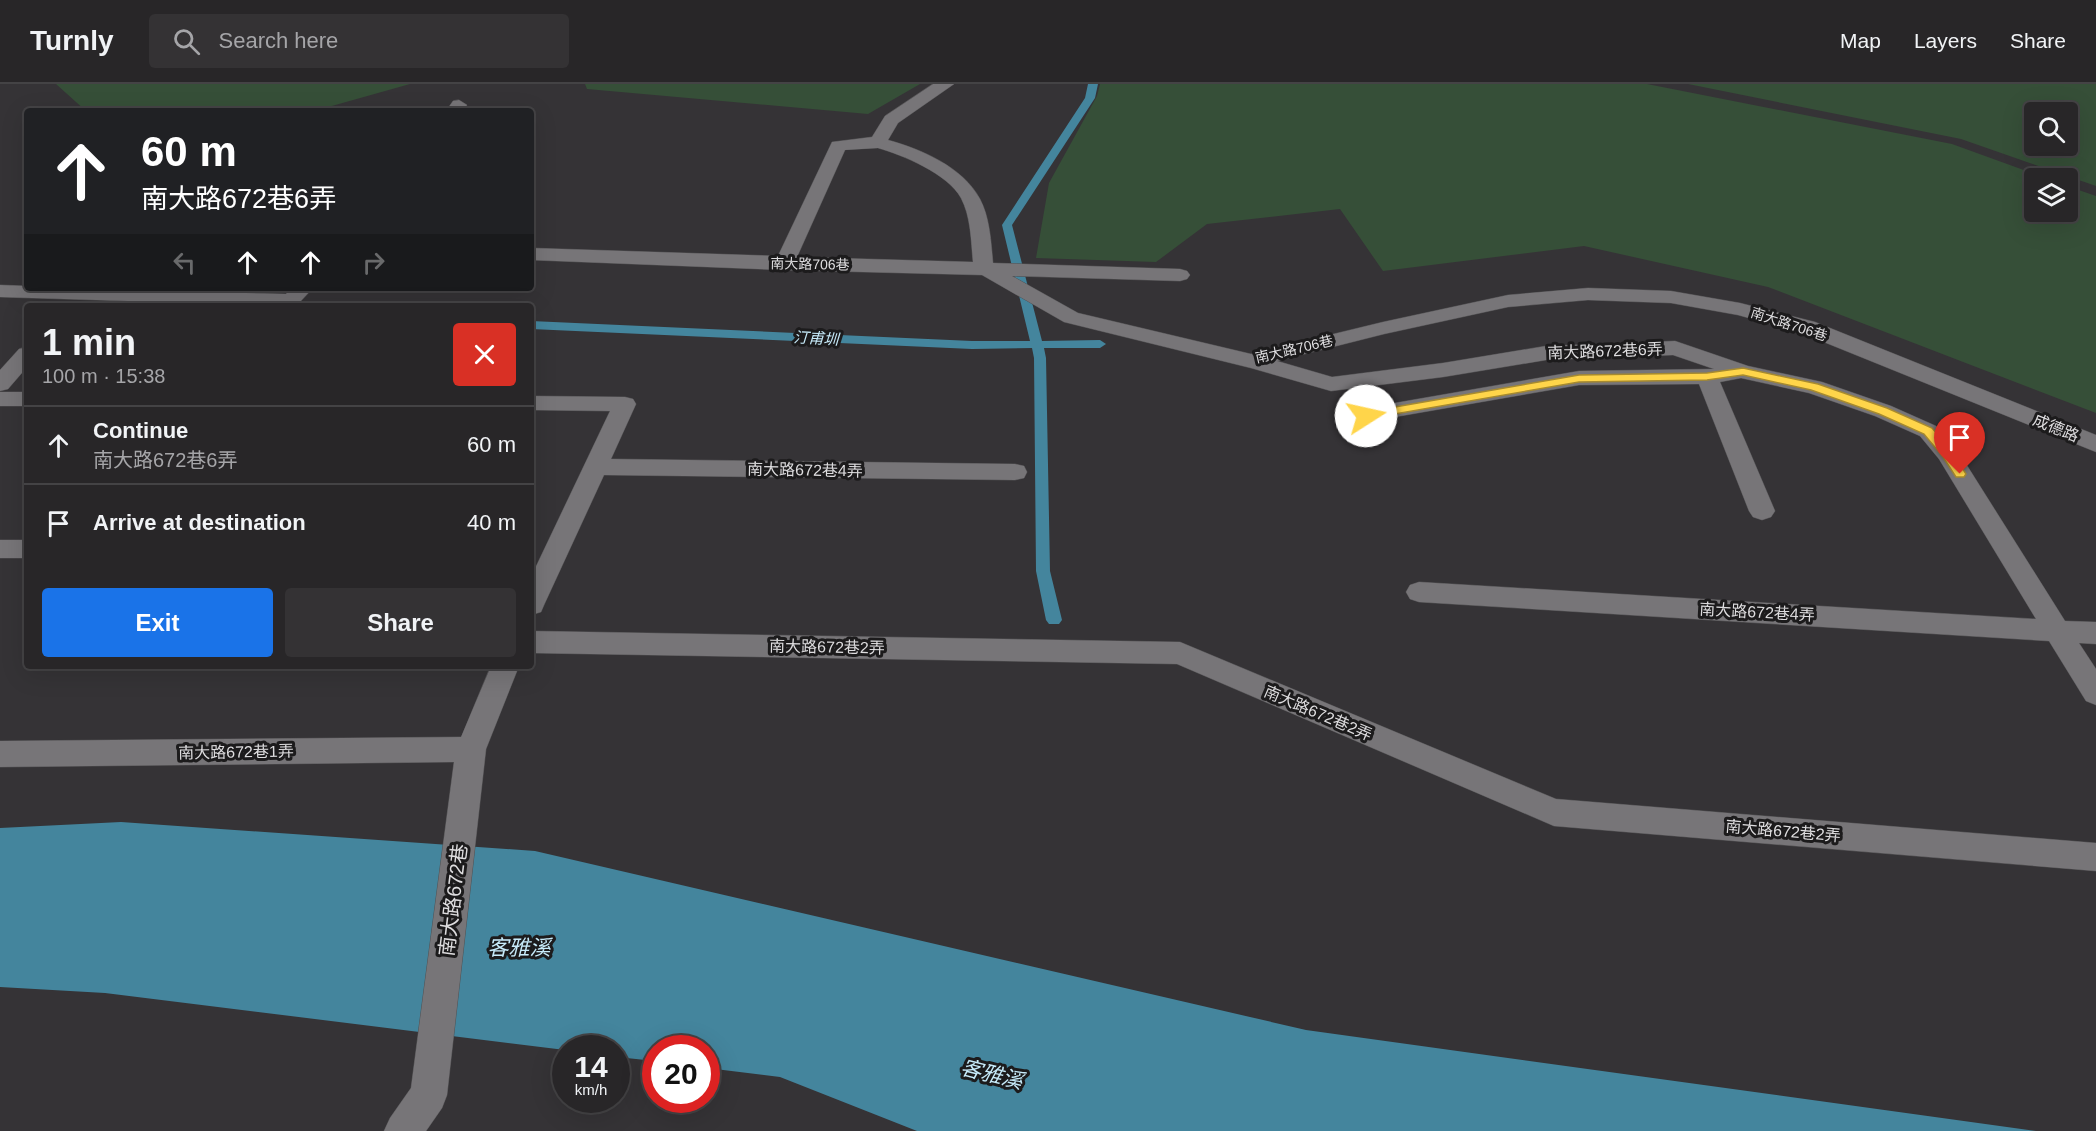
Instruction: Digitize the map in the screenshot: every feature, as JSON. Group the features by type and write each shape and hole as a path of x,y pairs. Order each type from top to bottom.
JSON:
{"lane":[{"path":"878,143 891,120 928,93 946,84"},
{"path":"784,264 838,146 878,143 907,153 950,175 971,198 987,267 1180,275"},
{"name":"南大路706巷","path":"534,254 784,264 987,267 1071,318 1251,360 1509,301 1588,294 1671,297 1740,309 1807,327 2016,411"},
{"path":"0,291 291,300 300,291"},
{"name":"南大路672巷6弄","path":"1251,360 1331,384 1443,370 1546,353 1676,348 1743,372 1814,387 1883,411 1928,431 1948,454 2096,693"},
{"path":"0,384 24,357"},
{"path":"1366,416 1579,378 1707,377 1743,372"},
{"path":"1707,377 1762,511"},
{"path":"0,399 24,399"},
{"path":"534,403 625,404 594,467 542,557 534,592"},
{"name":"成德路","path":"2016,411 2096,444"},
{"name":"南大路672巷4弄","path":"594,467 1015,472"},
{"path":"0,549 24,549"},
{"name":"南大路672巷4弄","path":"1419,592 2096,633"},
{"name":"南大路672巷2弄","path":"534,642 1180,653 1554,812 2096,857"},
{"name":"南大路672巷","path":"402,1131 429,1095 471,749 504,669"},
{"name":"南大路672巷1弄","path":"0,754 471,749"}],"green space":[{"path":"56,84 410,84 325,108 83,108"},
{"path":"585,84 920,84 868,114 587,89"},
{"path":"1100,84 1647,84 1952,144 2024,170 2024,222 2078,222 2078,190 2096,196 2096,413 1768,287 1584,246 1383,271 1340,209 1207,224 1156,262 1036,258 1049,183 1097,96"},
{"path":"1688,84 2096,84 2096,186 2078,180 2078,168 2044,168 1961,139"}],"water":[{"name":"客雅溪","path":"121,822 535,851 1306,1030 2036,1131 917,1131 780,1077 720,1070 720,1035 642,1035 642,1060 630,1058 630,1035 552,1035 552,1048 105,993 0,987 0,828"}],"waterway":[{"path":"1037,344 1007,225 1090,98 1093,84"},
{"name":"汀甫圳","path":"534,325 972,345 1037,344"},
{"path":"1037,344 1040,358 1043,571 1054,620"},
{"name":"汀甫圳","path":"1037,344 1100,344"}],"route":[{"path":"1366,416 1579,378 1707,377 1743,372 1814,387 1883,411 1928,431 1948,454 1960,474"}]}
